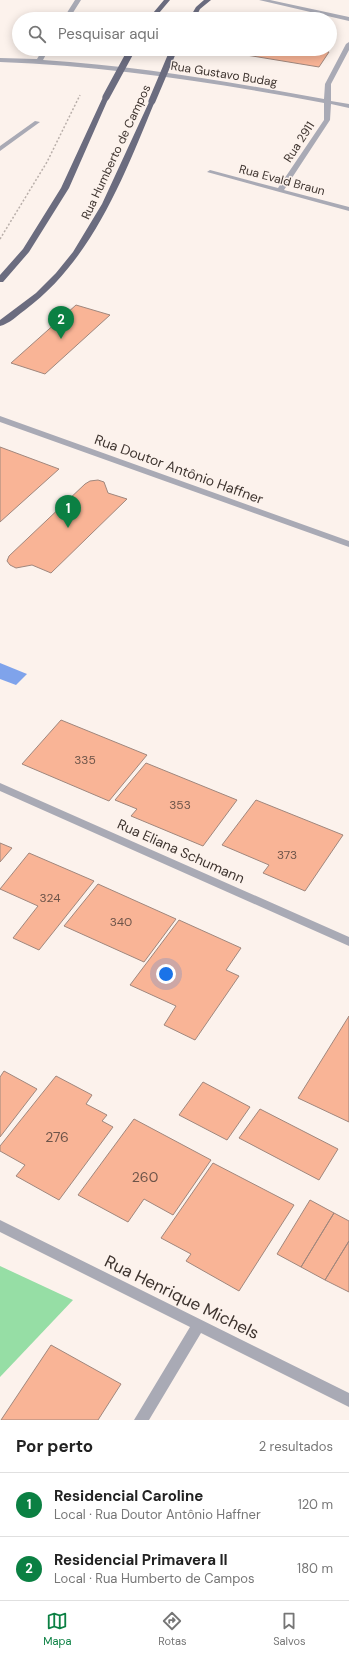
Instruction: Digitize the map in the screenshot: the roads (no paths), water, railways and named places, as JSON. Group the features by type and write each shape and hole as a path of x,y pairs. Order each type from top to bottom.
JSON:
{"main road":[{"path":"157,12 166,0"},
{"path":"196,12 198,8 208,0"},
{"path":"0,280 26,250 65,188 106,97 128,56"},
{"name":"Rua Humberto de Campos","path":"0,324 39,294 73,257 92,229 123,168 171,56"}],"street":[{"path":"70,12 78,0"},
{"path":"262,0 317,12"},
{"path":"337,16 349,19"},
{"name":"Rua 2911","path":"280,191 327,120 328,84 349,44"},
{"path":"39,60 42,56"},
{"name":"Rua Gustavo Budag","path":"0,60 39,60 202,80 349,106"},
{"path":"0,149 37,122"},
{"name":"Rua Evald Braun","path":"210,172 349,209"},
{"name":"Rua Doutor Antônio Haffner","path":"0,419 349,544"},
{"name":"Rua Eliana Schumann","path":"0,787 349,942"},
{"name":"Rua Henrique Michels","path":"0,1226 349,1400"},
{"path":"141,1420 198,1326"}],"water":[{"path":"0,663 27,674 16,685 0,679"}],"place":[{"name":"Residencial Primavera II","path":"61,339"},
{"name":"Residencial Caroline","path":"68,528"}]}
